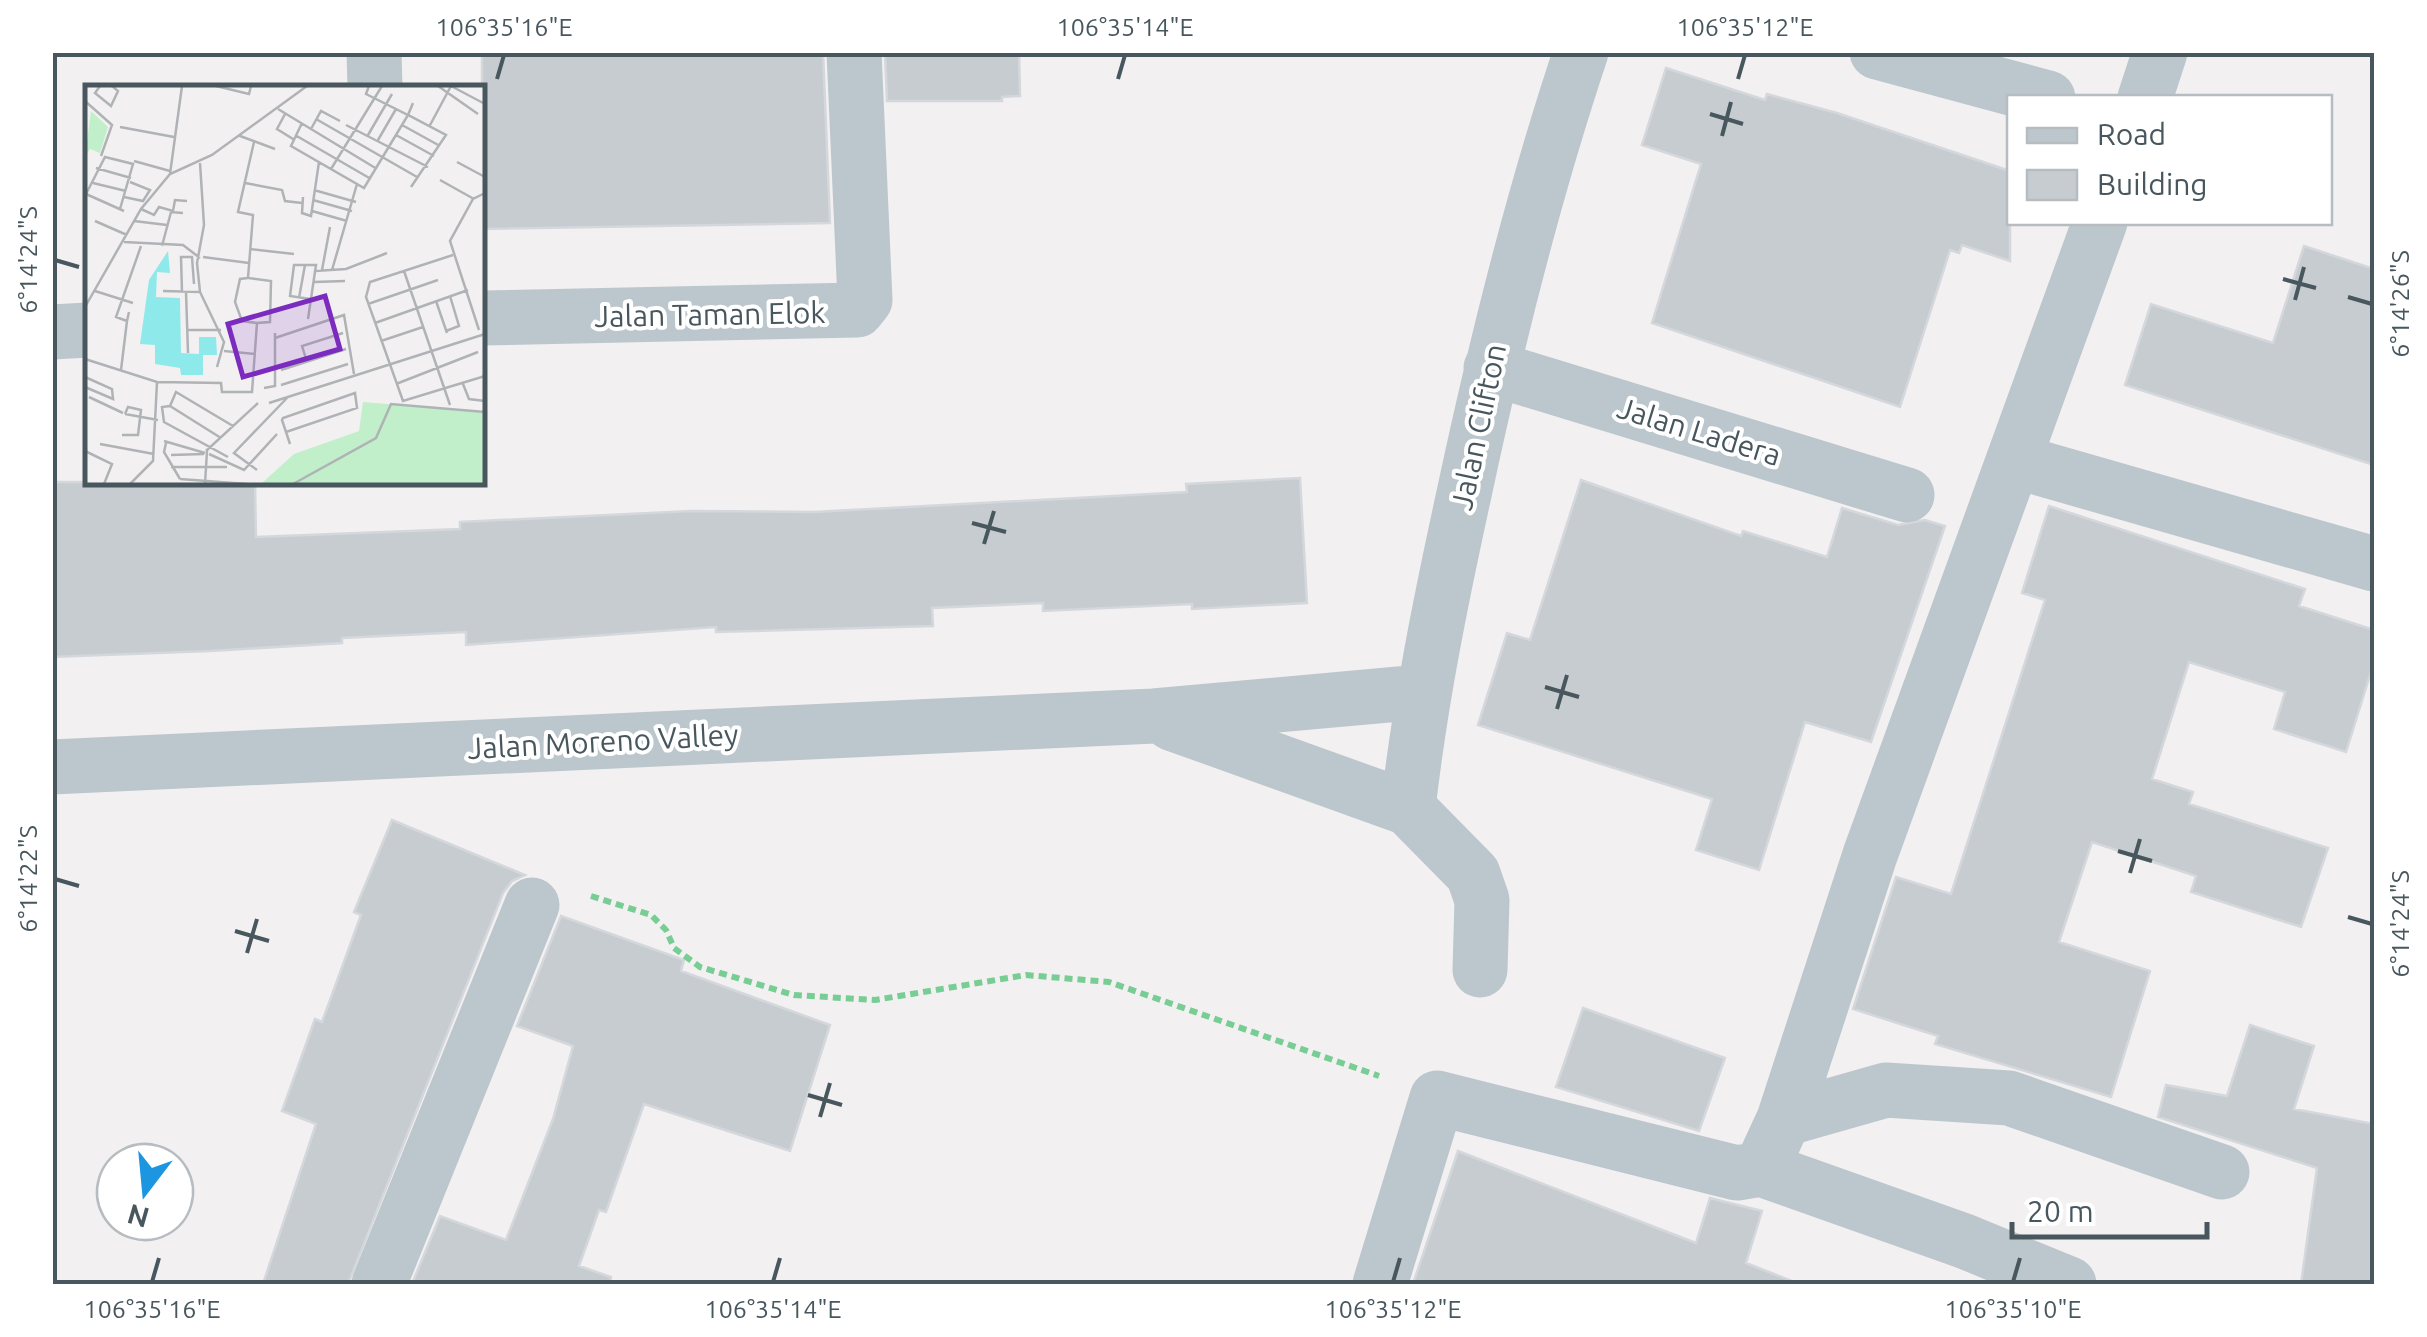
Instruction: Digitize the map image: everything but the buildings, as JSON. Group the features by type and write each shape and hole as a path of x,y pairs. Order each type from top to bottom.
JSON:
{"street":[{"path":"374,52 375,85"},
{"name":"Jalan Taman Elok","path":"485,318 857,310 865,300 854,52"},
{"name":"Jalan Clifton","path":"1408,808 1421,692 1490,368 1535,189 1581,52"},
{"path":"1877,52 2037,95"},
{"path":"2146,95 2160,52"},
{"path":"1761,1170 1784,1119 1870,855 2099,225"},
{"path":"52,332 85,330"},
{"name":"Jalan Ladera","path":"1490,368 1907,495"},
{"path":"2015,462 2374,564"},
{"name":"Jalan Moreno Valley","path":"52,767 1154,716 1421,692"},
{"name":"Jalan Moreno Valley","path":"1154,716 1408,808"},
{"path":"1408,808 1473,874 1482,900 1480,970"},
{"path":"379,1284 532,905"},
{"path":"1784,1119 1829,1103 1886,1090 2009,1098 2222,1172"},
{"path":"1380,1284 1436,1098 1736,1172 1761,1170 1964,1241 2069,1284"}],"path":[{"path":"532,905 543,893 566,888 650,915 666,930 674,948 700,967 794,995 875,1000 1026,976 1109,982 1309,1049 1436,1098"}]}
